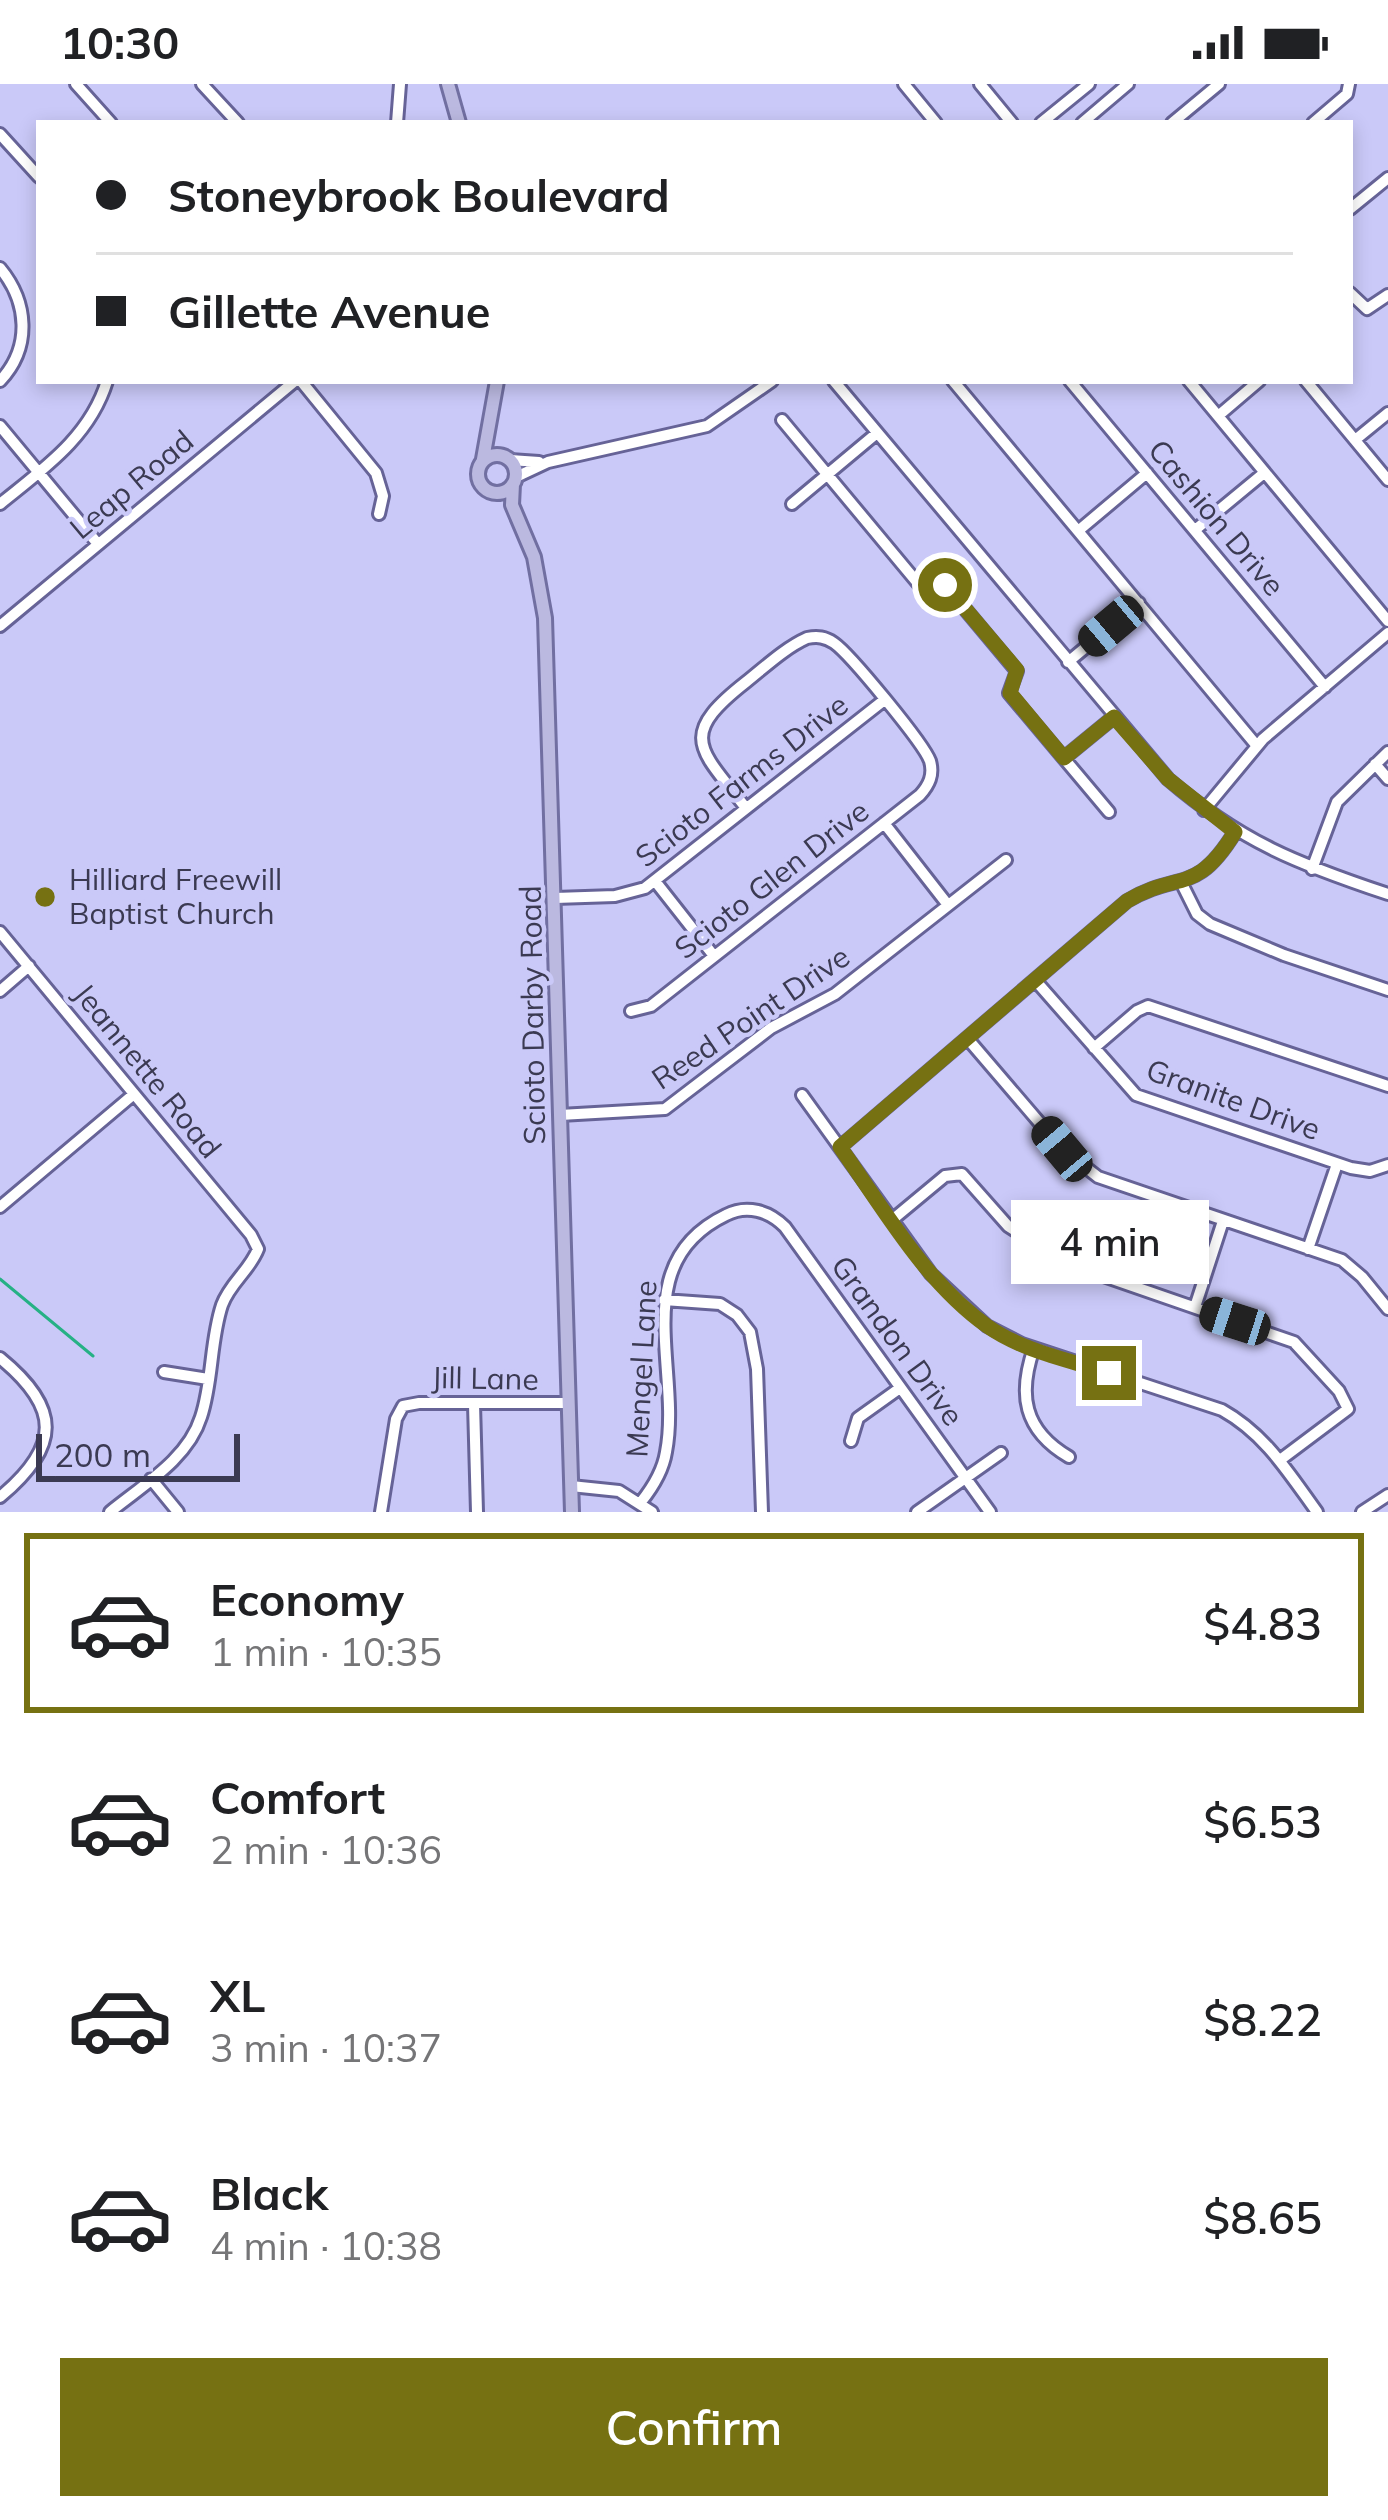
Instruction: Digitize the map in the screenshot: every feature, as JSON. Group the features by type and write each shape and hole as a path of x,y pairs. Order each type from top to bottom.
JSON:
{"main road":[{"path":"448,84 458,120"},
{"path":"490,413 514,480 503,492 490,492 478,477 483,460 490,413 496,384"},
{"path":"483,460 494,455 508,458"},
{"name":"Scioto Darby Road","path":"514,480 511,495 543,596 572,1512"},
{"name":"Scioto Darby Road","path":"490,492 518,522"}],"street":[{"path":"76,84 108,120"},
{"path":"202,84 235,120"},
{"path":"397,120 400,84"},
{"path":"904,84 934,120"},
{"path":"980,84 1010,120"},
{"path":"1045,120 1089,84"},
{"path":"1089,120 1129,84"},
{"path":"1176,120 1219,84"},
{"path":"1317,120 1347,94 1349,84"},
{"path":"1071,99 1086,120"},
{"path":"0,134 36,174"},
{"path":"1353,207 1388,178"},
{"path":"0,268 17,293 23,316 21,346 0,381"},
{"path":"1353,296 1364,308 1388,296"},
{"path":"0,504 92,418 106,384"},
{"name":"Leap Road","path":"0,626 294,384"},
{"path":"301,384 376,472 382,484 379,514"},
{"path":"514,480 548,462 707,426 768,384"},
{"path":"836,384 1168,779 1235,832 1312,868 1388,894"},
{"path":"956,384 1257,746"},
{"name":"Cashion Drive","path":"1073,384 1325,687"},
{"path":"1191,384 1388,621"},
{"path":"1218,416 1255,384"},
{"path":"1308,384 1388,480"},
{"path":"1355,440 1388,413"},
{"path":"782,420 921,586 928,590 945,585 1017,670 1010,693 1109,812"},
{"path":"0,426 98,544"},
{"path":"792,504 877,433"},
{"path":"508,458 548,462"},
{"path":"1195,530 1264,472"},
{"path":"1078,530 1147,473"},
{"path":"1068,662 1138,604"},
{"path":"1204,810 1257,746 1388,633"},
{"path":"746,808 709,760 701,742 704,722 716,706 796,642 819,636 839,647 884,700"},
{"name":"Scioto Farms Drive","path":"555,898 631,893 655,880 884,700"},
{"name":"Scioto Glen Drive","path":"631,1012 651,1006 924,791 932,774 928,757 884,700"},
{"path":"1064,758 1114,717"},
{"path":"1312,868 1337,802 1388,752"},
{"path":"1375,764 1388,779"},
{"path":"884,823 948,905"},
{"path":"840,1147 1127,901 1140,893 1181,884 1220,857 1235,832"},
{"name":"Reed Point Drive","path":"560,1115 665,1109 771,1028 836,994 1006,860"},
{"path":"655,880 714,956"},
{"path":"1181,884 1197,914 1210,924 1284,956 1388,990"},
{"name":"Jeannette Road","path":"0,932 256,1242 255,1257 232,1284 221,1308 208,1379"},
{"path":"0,992 29,966"},
{"name":"Granite Drive","path":"1035,980 1136,1095 1337,1164 1370,1171 1388,1165"},
{"path":"1094,1048 1148,1006 1388,1086"},
{"path":"967,1038 1079,1164 1117,1186 1308,1249 1351,1268 1388,1309"},
{"path":"0,1207 134,1094"},
{"path":"802,1095 931,1274 987,1326 1034,1348 1222,1410 1246,1424 1280,1460 1317,1512"},
{"path":"1308,1249 1337,1164"},
{"path":"892,1220 945,1176 962,1174 1008,1226 1063,1262 1294,1342 1346,1400 1344,1414 1280,1460"},
{"name":"Mengel Lane","path":"640,1502 658,1476 667,1450 664,1300 670,1272 695,1237 725,1215 754,1210"},
{"name":"Grandon Drive","path":"754,1210 771,1215 785,1227 990,1512"},
{"path":"1195,1307 1223,1221"},
{"path":"664,1300 720,1304 750,1332 757,1369 762,1512"},
{"path":"1034,1348 1023,1384 1026,1406 1049,1442 1070,1457"},
{"path":"0,1358 33,1387 47,1426 45,1443 32,1467 0,1497"},
{"path":"110,1512 176,1457 194,1434 208,1379 164,1372"},
{"path":"851,1442 858,1418 900,1388"},
{"name":"Jill Lane","path":"381,1512 396,1419 403,1406 568,1403"},
{"path":"474,1404 477,1512"},
{"path":"917,1512 1001,1453"},
{"path":"151,1479 178,1512"},
{"path":"571,1486 619,1491 652,1512"},
{"path":"1363,1512 1388,1495"}],"waterway":[{"path":"0,1279 93,1356"}],"place":[{"name":"Hilliard Freewill Baptist Church","path":"45,897"}],"route":[{"path":"945,585 1017,670 1010,693 1064,758 1114,717 1168,779 1235,832 1220,857 1203,872 1127,901 840,1147 931,1274 987,1326 1022,1344 1109,1373"}]}
